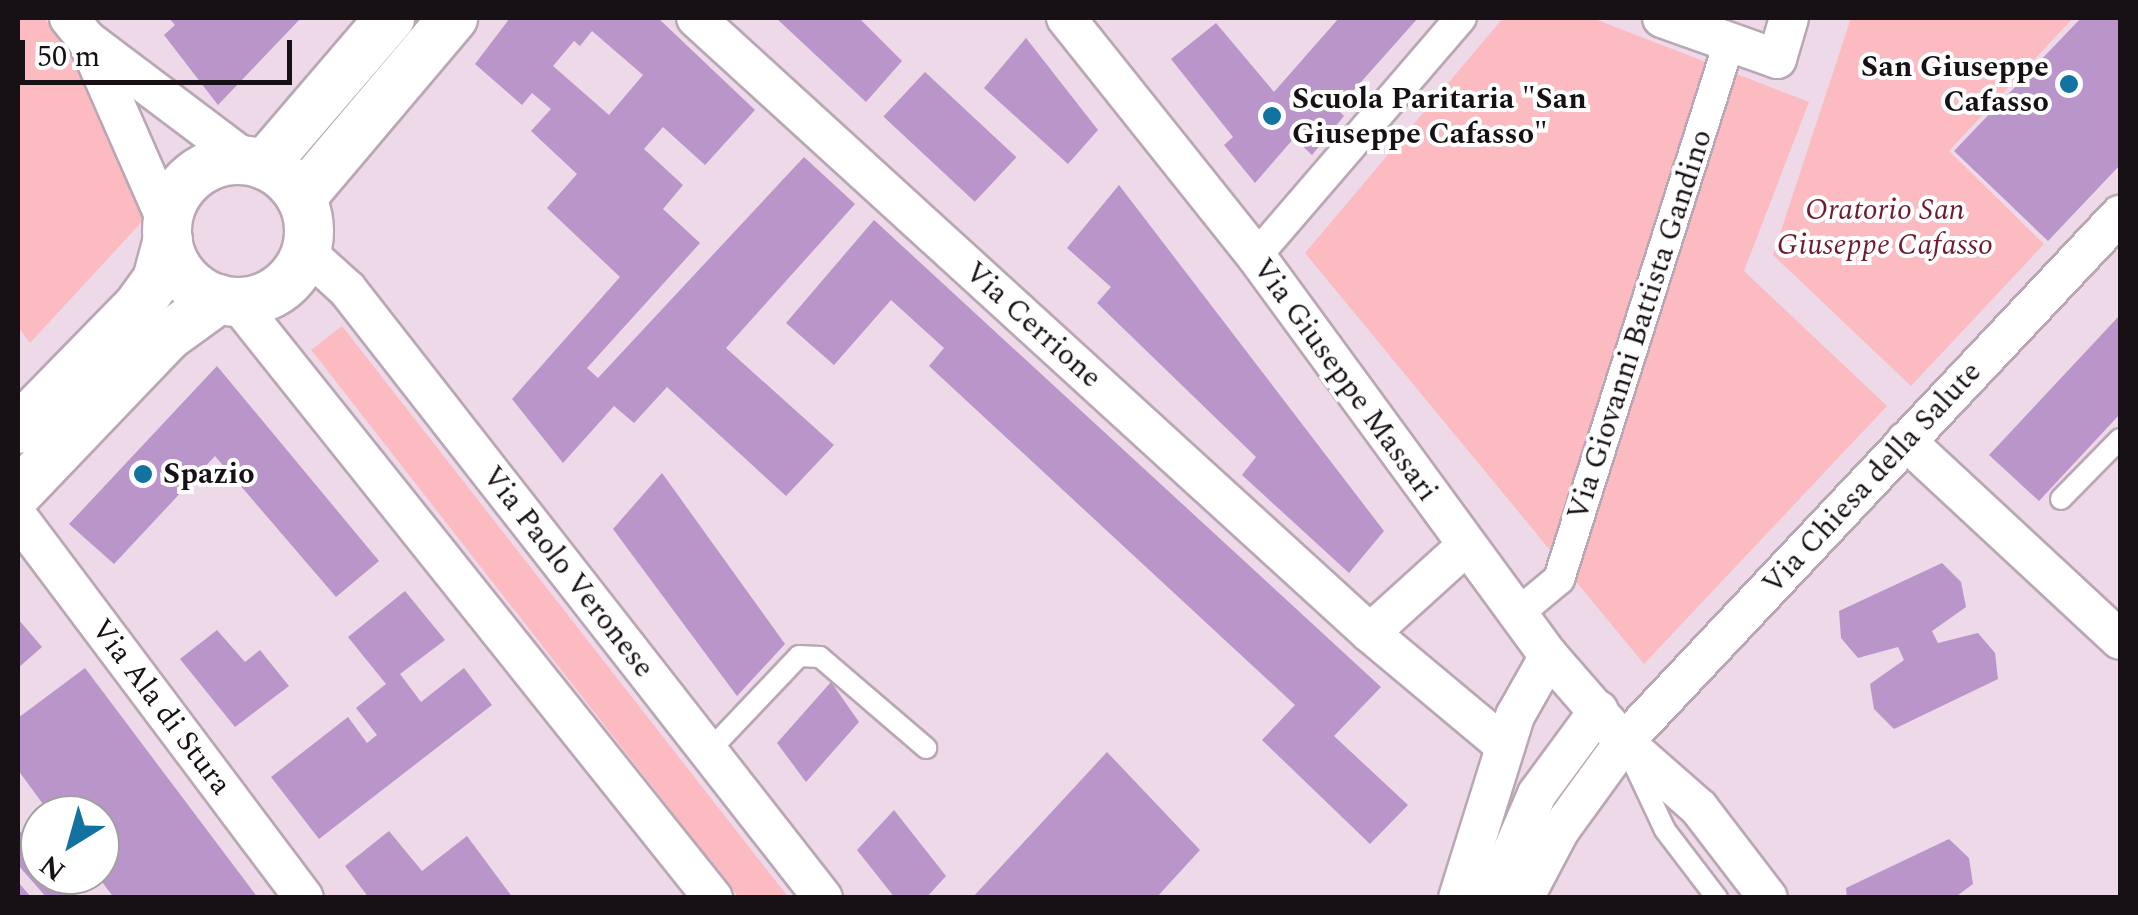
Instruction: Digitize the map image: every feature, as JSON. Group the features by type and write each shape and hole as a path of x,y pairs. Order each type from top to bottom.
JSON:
{"street":[{"path":"18,428 138,306 157,280 173,201 201,170 256,164 390,18"},
{"path":"300,198 453,18"},
{"name":"Via Cerrione","path":"696,18 1370,634 1505,746"},
{"name":"Via Giuseppe Massari","path":"1066,18 1256,256 1465,548 1549,656 1624,742 1699,808 1768,898"},
{"path":"1256,256 1461,18"},
{"path":"1662,18 1733,30 1776,59 1789,18"},
{"path":"18,493 168,336 228,301 280,289 306,252 300,198 78,29"},
{"path":"78,29 168,231 177,268 193,286 228,301 713,898"},
{"name":"Via Giovanni Battista Gandino","path":"1517,614 1560,579 1733,30"},
{"name":"Via Chiesa della Salute","path":"1624,742 2120,214"},
{"name":"Via Paolo Veronese","path":"306,252 346,289 823,898"},
{"path":"1906,441 2120,640"},
{"name":"Via Ala di Stura","path":"18,517 304,898"},
{"path":"1370,634 1465,548"},
{"path":"1458,898 1505,746 1549,656"},
{"path":"1492,898 1537,794 1599,710"},
{"path":"1524,898 1552,842 1624,742"}],"lane":[{"path":"2061,499 2120,437"},
{"path":"708,752 799,656 820,656 926,748"},
{"name":"Via Giuseppe Massari","path":"1624,742 1665,830 1717,898"}],"green space":[{"path":"18,18 44,18 99,87 149,214 30,343 18,327"},
{"path":"1503,18 1592,18 1809,102 1744,271 1887,406 1644,664 1305,253"},
{"name":"Oratorio San Giuseppe Cafasso","path":"1851,18 2073,18 1949,151 2044,244 1911,386 1773,255"},
{"path":"342,326 789,898 739,898 311,350"}],"building":[{"path":"169,18 301,18 218,105 164,35 175,25"},
{"path":"510,18 658,18 755,110 705,165 663,127 644,149 683,185 663,209 700,243 587,368 598,378 804,157 855,204 726,348 834,445 786,496 667,387 634,423 614,406 563,463 512,399 620,277 547,208 577,174 531,131 551,109 532,93 522,105 475,64","holes":["592,31 643,75 609,115 553,66 574,41 580,46"]},
{"path":"776,18 859,18 902,61 866,102"},
{"path":"1339,18 1418,18 1337,109 1344,116 1312,155 1294,138 1255,183 1224,145 1233,137 1171,59 1216,23 1274,92"},
{"name":"San Giuseppe Cafasso","path":"2081,18 2120,18 2120,165 2048,241 1954,151"},
{"path":"1026,38 1098,130 1068,164 984,88"},
{"path":"925,72 1016,157 975,202 883,117"},
{"path":"1119,185 1384,531 1349,573 1242,475 1256,457 1097,303 1111,287 1067,248"},
{"path":"874,220 1381,687 1334,736 1408,805 1370,844 1262,740 1295,705 929,366 944,348 891,300 834,365 786,323"},
{"path":"2120,315 2120,414 2039,501 1989,455"},
{"path":"217,366 379,561 336,597 215,456 114,564 69,524"},
{"path":"662,473 785,644 737,696 613,529"},
{"path":"1942,563 1961,582 1966,607 1932,631 1938,643 1978,633 1995,653 1998,679 1894,729 1874,709 1870,684 1904,660 1898,647 1858,658 1841,638 1839,611"},
{"path":"405,591 445,640 400,674 421,702 464,668 492,705 319,839 271,777 348,717 367,743 377,735 356,708 386,684 348,637"},
{"path":"18,619 42,647 18,668"},
{"path":"217,630 245,662 260,650 289,686 235,727 180,659"},
{"path":"85,668 258,898 114,898 112,895 120,895 120,795 36,795 18,770 18,718"},
{"path":"831,682 859,722 806,782 777,743"},
{"path":"1107,752 1200,850 1156,898 972,898"},
{"path":"894,810 946,876 926,898 895,898 857,850"},
{"path":"18,829 20,867 18,865"},
{"path":"389,831 422,871 467,836 513,898 369,898 345,866"},
{"path":"1949,839 1969,858 1973,884 1954,898 1847,898 1846,888"},
{"path":"44,895 79,898 47,898"}],"place":[{"name":"San Giuseppe Cafasso","path":"2069,84"},
{"name":"Scuola Paritaria \"San Giuseppe Cafasso\"","path":"1272,116"},
{"name":"Spazio","path":"143,474"}]}
